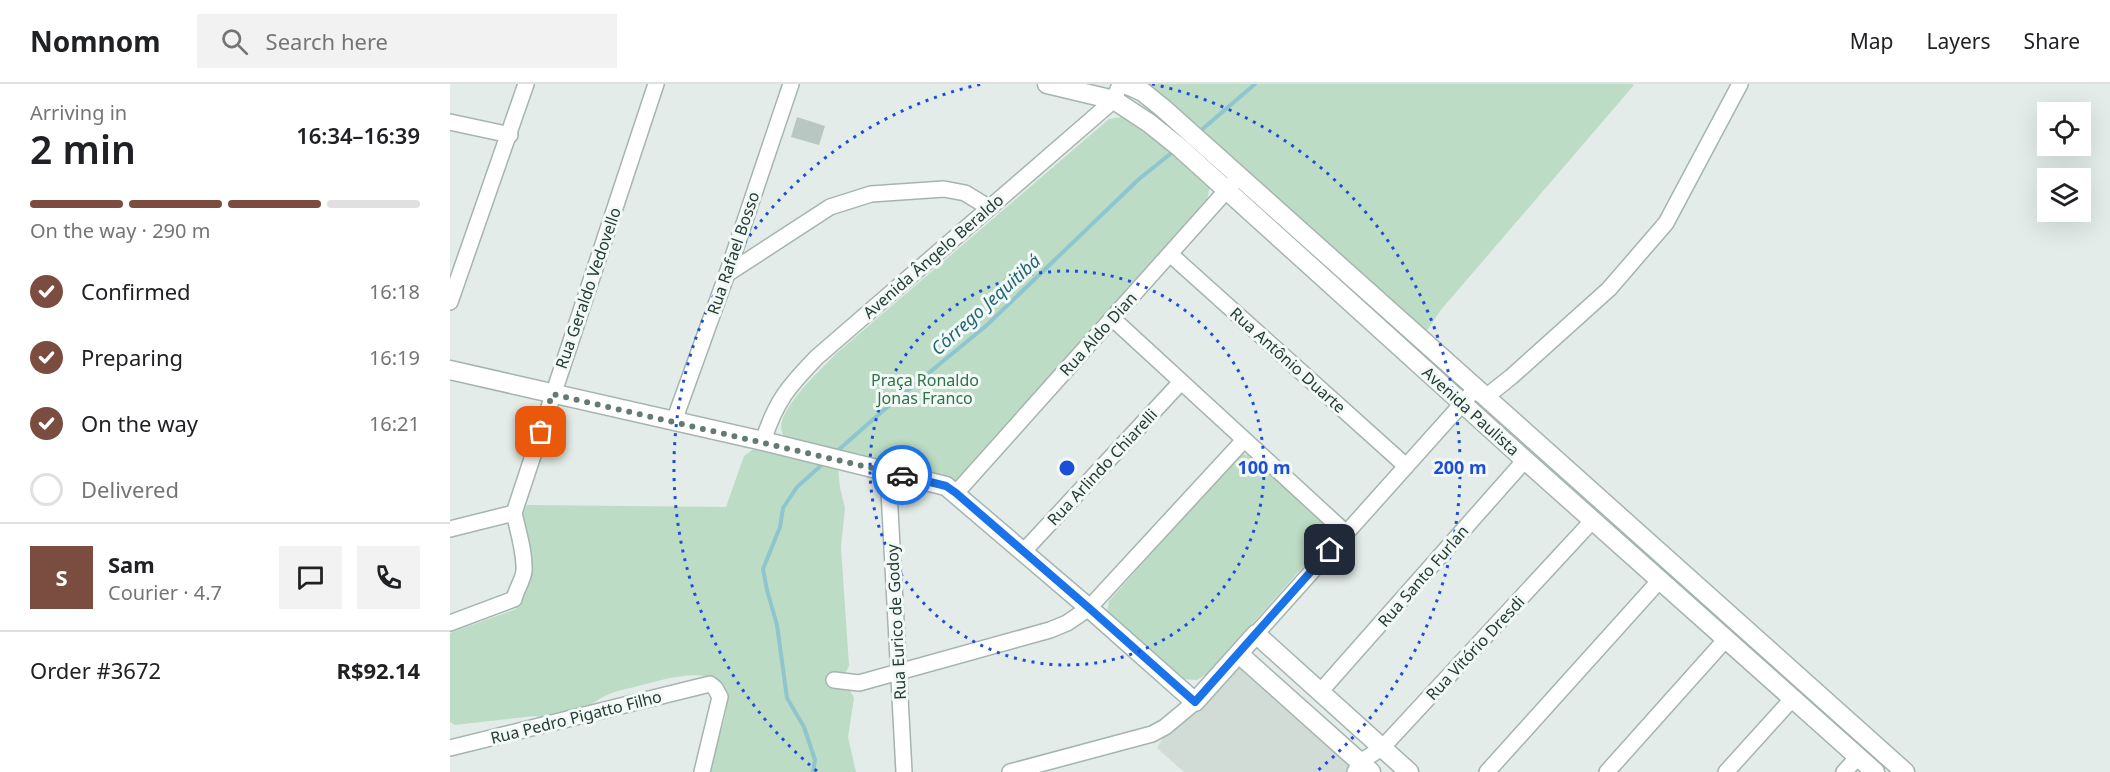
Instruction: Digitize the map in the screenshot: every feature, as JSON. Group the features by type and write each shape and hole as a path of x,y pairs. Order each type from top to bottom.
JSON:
{"street":[{"path":"450,302 526,84"},
{"name":"Rua Geraldo Vedovello","path":"450,623 514,599 517,587 524,575 524,562 514,513 656,84"},
{"name":"Rua Rafael Bosso","path":"674,421 727,274 790,84"},
{"name":"Avenida Paulista","path":"1047,84 1117,92 1875,772"},
{"name":"Avenida Paulista","path":"1125,84 1155,100 1905,772"},
{"path":"1010,772 1152,734 1166,727 1195,702 1462,403 1511,377 1609,289 1666,223 1740,84"},
{"name":"Avenida Ângelo Beraldo","path":"763,441 774,410 788,387 817,357 1117,92"},
{"path":"450,122 510,135"},
{"name":"Rua Aldo Dian","path":"956,493 1240,176"},
{"path":"727,274 830,207 871,194 945,189 965,193 988,207"},
{"name":"Rua Antônio Duarte","path":"1170,254 1406,466"},
{"path":"1112,318 1346,533"},
{"path":"450,369 946,486 1024,551 1195,702"},
{"name":"Rua Arlindo Chiarelli","path":"1024,551 1180,382"},
{"path":"834,680 859,683 1050,630 1067,623 1089,608 1244,440"},
{"name":"Rua Santo Furlan","path":"1320,692 1525,460"},
{"name":"Rua Eurico de Godoy","path":"888,472 904,772"},
{"path":"450,529 514,513"},
{"name":"Rua Vitório Dresdi","path":"1362,769 1593,520"},
{"path":"1487,772 1660,580"},
{"path":"1256,634 1409,772"},
{"path":"1607,772 1726,639"},
{"path":"1239,654 1362,769"},
{"name":"Rua Pedro Pigatto Filho","path":"450,748 710,684 716,688 720,697 702,772"},
{"path":"1726,772 1792,698"},
{"path":"1844,772 1858,756"}],"shaded area":[{"path":"1240,658 1357,762 1351,772 1184,772 1157,748 1168,729"}],"green space":[{"path":"1137,84 1634,85 1440,311 1422,338"},
{"name":"Praça Ronaldo Jonas Franco","path":"1128,116 1198,170 1210,185 1207,200 962,477 956,481 950,481 785,439 781,426 785,413 806,385 837,353 1109,119"},
{"path":"769,446 838,468 845,508 841,547 849,666 843,677 854,698 848,737 856,772 706,772 720,733 727,701 726,693 720,684 712,678 701,676 675,677 611,693 592,704 571,723 535,716 455,725 450,722 450,633 516,609 523,590 526,540 522,514 527,505 726,507 744,456 752,450"},
{"path":"1244,454 1254,457 1331,529 1331,535 1210,672 1197,680 1180,679 1107,613 1109,601 1235,459"}],"building":[{"path":"797,117 825,126 819,145 791,137"}],"waterway":[{"name":"Córrego Jequitibá","path":"1199,132 1255,84"},
{"name":"Córrego Jequitibá","path":"835,453 987,325 1139,179 1174,151"},
{"name":"Córrego Jequitibá","path":"813,772 815,760 804,727 787,698 777,625 763,569 780,527 783,508 797,487 825,462"}],"way so far":[{"path":"541,432 552,394 902,475"}],"route":[{"path":"902,475 946,486 956,493 1195,702 1330,550"}]}
